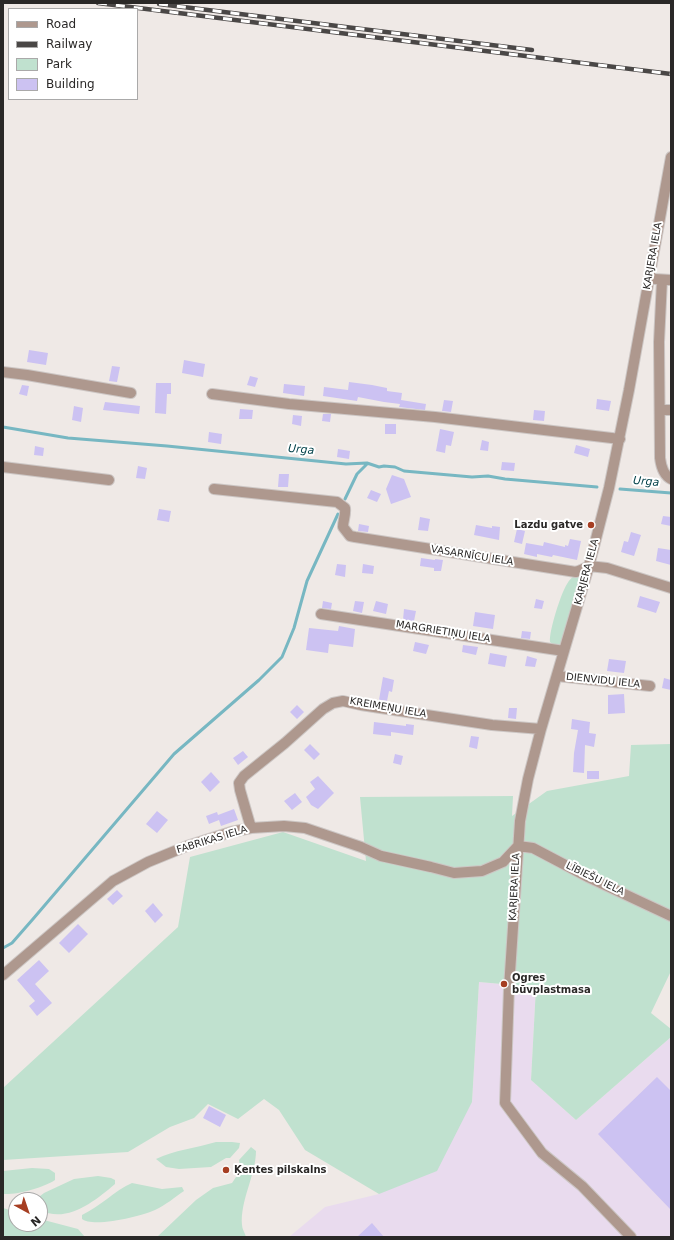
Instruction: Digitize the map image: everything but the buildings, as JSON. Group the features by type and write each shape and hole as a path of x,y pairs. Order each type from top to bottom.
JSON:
{"street":[{"name":"KARJERA IELA","path":"631,1237 582,1186 542,1153 505,1102 518,846 523,802 541,729 589,566 620,439 670,171 671,157"},
{"path":"649,278 666,280 659,342 661,466 665,474 671,479"},
{"path":"3,372 131,393"},
{"path":"212,394 289,404 435,417 620,439"},
{"path":"660,410 671,410"},
{"path":"3,467 109,480"},
{"name":"VASARNĪCU IELA","path":"214,489 337,502 345,508 346,514 342,527 350,536 576,572 589,566"},
{"path":"589,566 607,568 671,588"},
{"name":"MARGRIETIŅU IELA","path":"321,614 564,651"},
{"name":"DIENVIDU IELA","path":"557,676 650,686"},
{"name":"KREIMEŅU IELA","path":"250,828 239,783 244,776 285,743 323,709 333,703 343,701 361,706 492,725 541,729"},
{"name":"FABRIKAS IELA","path":"3,975 113,881 132,869 193,844 231,832 250,828 284,826 304,828 361,847 381,856 454,873 482,871 503,862 518,846"},
{"name":"LĪBIEŠU IELA","path":"518,846 533,848 588,877 671,916"}],"shaded area":[{"path":"479,982 536,987 531,1080 576,1120 671,1037 671,1237 289,1237 325,1207 379,1194 472,1102"}],"green space":[{"path":"576,575 581,578 563,640 560,645 556,647 550,642 553,621 565,589 570,580"},
{"path":"671,744 671,971 651,1013 671,1029 671,1037 576,1120 531,1080 536,987 479,982 472,1102 437,1171 379,1194 305,1150 279,1110 264,1099 238,1119 208,1104 194,1118 170,1127 128,1152 3,1160 3,1088 178,927 190,857 283,832 366,861 360,797 513,796 512,816 547,791 629,776 631,745"},
{"path":"216,1142 240,1143 239,1148 230,1158 226,1158 211,1167 179,1169 166,1167 156,1159 178,1151"},
{"path":"251,1147 256,1151 254,1169 243,1207 242,1226 246,1237 157,1237 196,1200 213,1188 232,1183 240,1171 239,1160"},
{"path":"32,1168 49,1169 55,1173 55,1180 44,1186 30,1190 8,1192 8,1194 3,1194 3,1171"},
{"path":"98,1176 111,1178 115,1180 115,1184 99,1197 80,1209 60,1214 48,1213 48,1192 46,1192 74,1179"},
{"path":"132,1183 162,1189 182,1187 184,1191 159,1208 140,1215 107,1222 96,1222 82,1219 82,1215 125,1186"},
{"path":"3,1208 8,1210 8,1232 48,1232 48,1221 78,1229 85,1237 3,1237"}],"waterway":[{"name":"Urga","path":"3,427 68,438 167,446 346,464 367,463 379,467 395,467 404,471 472,477 488,476 505,479 597,487"},
{"path":"345,499 357,474 367,464"},
{"name":"Urga","path":"620,489 671,493"},
{"path":"3,948 12,943 174,754 259,680 282,657 294,628 307,581 338,514"}],"railway":[{"path":"98,3 671,74"},
{"path":"159,4 532,50"}],"place":[{"name":"Lazdu gatve","path":"591,525"},
{"name":"Ogres būvplastmasa","path":"504,984"},
{"name":"Ķentes pilskalns","path":"226,1170"}]}
